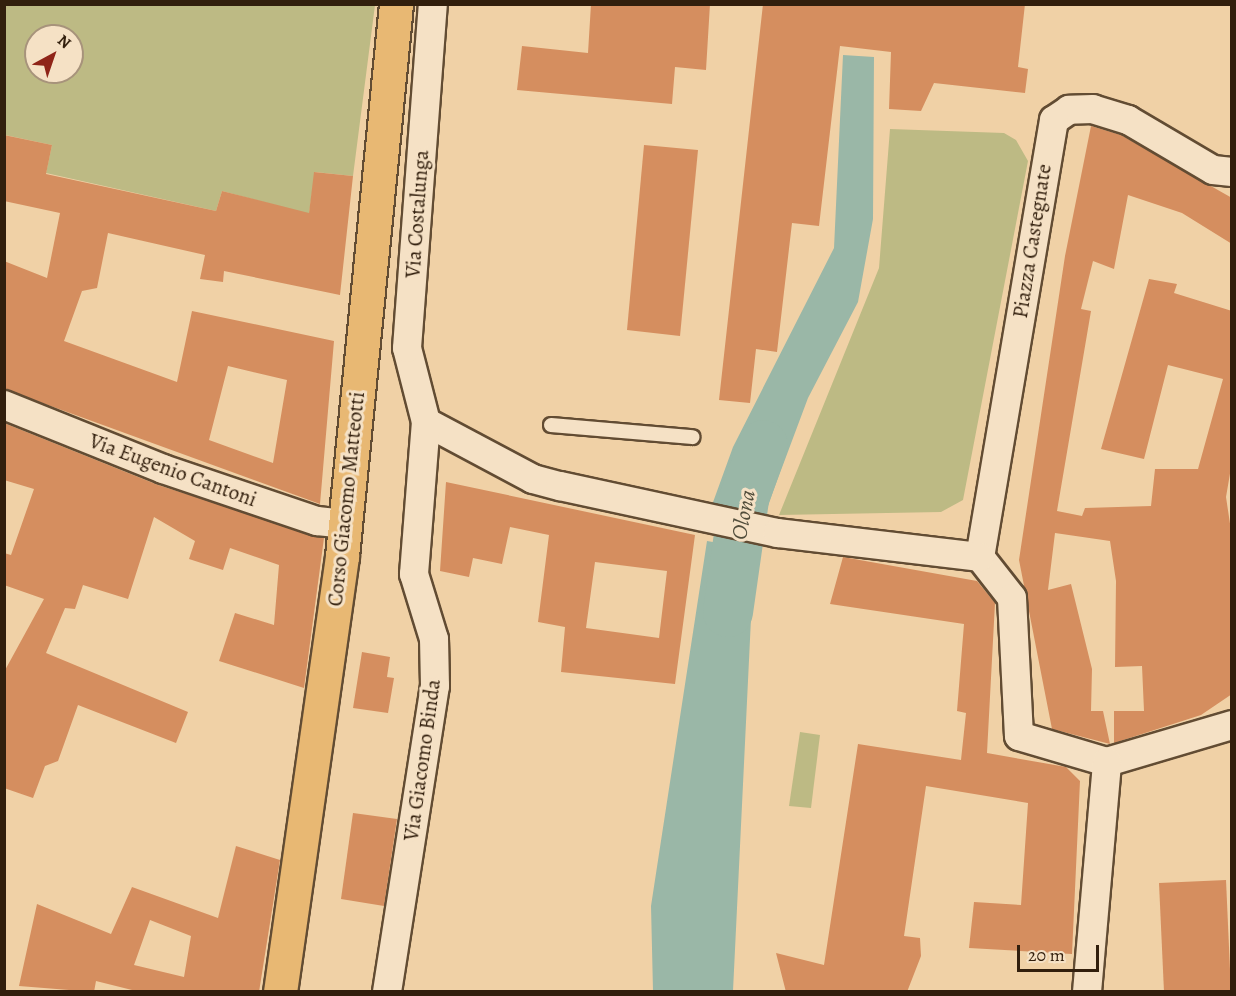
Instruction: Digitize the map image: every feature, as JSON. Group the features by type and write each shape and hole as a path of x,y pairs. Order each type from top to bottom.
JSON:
{"main road":[{"name":"Corso Giacomo Matteotti","path":"280,992 345,524 396,4"}],"street":[{"name":"Via Costalunga","path":"426,422 407,348 433,4"},
{"name":"Piazza Castegnate","path":"980,557 1054,120 1069,110 1093,109 1128,120 1213,170 1232,172"},
{"name":"Via Eugenio Cantoni","path":"4,405 163,469 317,521 345,524"},
{"path":"426,422 533,479 702,519 778,533 980,557 1012,598 1018,736 1107,762 1232,725"},
{"name":"Via Giacomo Binda","path":"387,992 435,686 434,639 414,574 426,422"},
{"path":"1087,992 1107,762"}],"lane":[{"path":"551,425 692,437"}],"shaded area":[{"path":"5,5 375,5 353,176 315,172 309,214 222,191 216,211 46,173 52,145 5,135"},
{"path":"843,55 874,57 873,219 858,302 808,398 765,513 712,505 733,447 834,248"},
{"path":"890,129 1004,133 1016,140 1028,161 963,500 941,512 779,515 879,268"},
{"path":"707,541 760,550 752,598 733,991 653,991 651,906"},
{"path":"800,732 820,735 811,808 789,806"}],"building":[{"path":"591,4 710,4 706,70 675,67 672,104 517,90 522,46 588,53"},
{"path":"763,4 1025,4 1018,67 1028,69 1025,93 934,83 921,111 889,109 891,52 840,46 819,226 792,223 777,352 756,349 750,403 719,400"},
{"path":"1091,126 1121,135 1232,198 1232,244 1182,213 1128,195 1114,269 1093,261 1081,309 1091,311 1057,511 1082,516 1085,508 1151,506 1155,469 1198,469 1223,379 1168,365 1144,459 1101,449 1149,279 1177,284 1174,293 1232,311 1232,462 1226,497 1232,537 1232,694 1201,715 1114,743 1114,711 1144,711 1142,666 1115,667 1116,581 1110,541 1055,533 1048,590 1071,584 1092,669 1091,711 1103,711 1110,744 1052,729 1019,560 1065,256"},
{"path":"4,135 52,145 46,174 216,211 222,191 309,213 314,172 353,176 340,295 224,271 223,282 200,279 205,255 108,233 97,288 82,291 64,341 177,382 192,311 334,341 320,504 4,389 4,261 47,278 60,213 4,201","holes":["228,366 287,380 273,463 209,440"]},
{"path":"644,145 698,150 680,336 627,330"},
{"path":"4,423 158,485 324,538 304,688 219,661 235,613 274,625 279,565 230,548 223,570 189,559 195,541 154,517 128,599 83,585 75,609 65,608 46,653 188,712 176,743 78,705 58,761 45,766 33,798 4,788 4,672 44,599 4,585 4,553 11,555 34,489 4,480"},
{"path":"446,482 695,535 675,684 561,672 565,627 538,622 549,535 510,527 502,564 473,558 469,577 440,571","holes":["595,562 667,571 659,638 586,628"]},
{"path":"843,557 977,581 995,603 987,753 1066,767 1080,781 1072,954 969,948 974,902 1021,905 1028,803 926,786 904,936 920,938 921,956 907,992 786,992 776,953 824,965 858,744 961,760 966,713 957,711 964,624 830,604"},
{"path":"362,652 390,657 387,677 394,678 388,713 353,708"},
{"path":"353,813 397,819 384,906 341,899"},
{"path":"236,846 280,860 259,992 140,992 96,981 94,992 19,986 37,904 111,934 132,887 218,918","holes":["150,920 191,936 184,977 134,965"]},
{"path":"1226,880 1231,992 1164,992 1159,883"}],"waterway":[{"name":"Olona","path":"728,612 744,499 763,445"}]}
